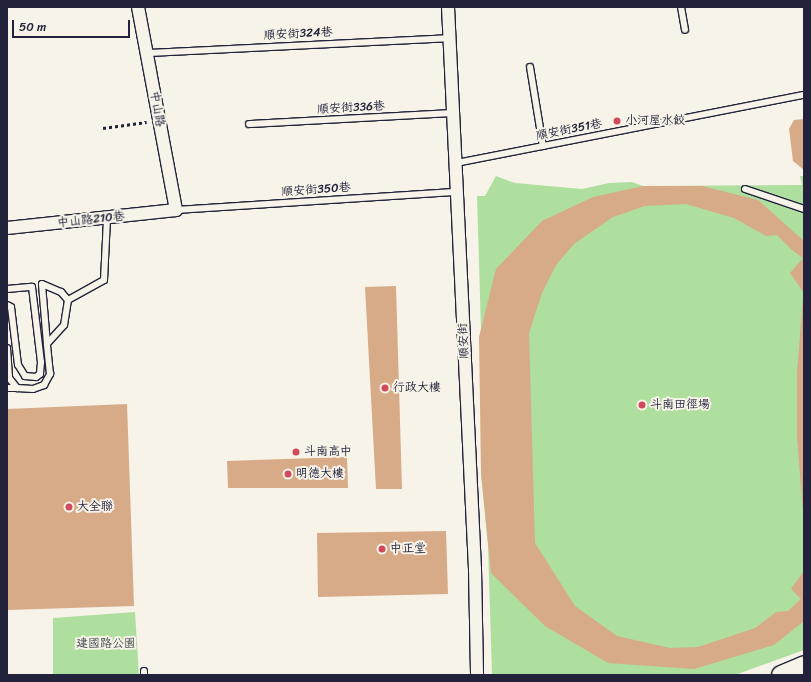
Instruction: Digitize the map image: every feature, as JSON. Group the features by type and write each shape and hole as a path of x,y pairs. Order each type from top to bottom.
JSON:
{"street":[{"name":"中山路","path":"138,7 176,210"},
{"name":"順安街","path":"448,7 454,113 477,675"},
{"name":"中山路210巷","path":"7,228 176,210"},
{"path":"781,675 804,665"}],"lane":[{"path":"681,7 685,30"},
{"name":"順安街324巷","path":"147,53 450,38"},
{"path":"530,67 543,146"},
{"name":"順安街351巷","path":"456,163 804,95"},
{"name":"順安街336巷","path":"249,124 454,113"},
{"path":"745,189 804,210"},
{"name":"順安街350巷","path":"176,210 457,192"},
{"path":"68,300 104,280 107,218"},
{"path":"7,388 33,389 44,385 50,374 42,284 61,292 68,300"},
{"path":"7,289 32,287 41,362 40,374 36,377 25,376 18,365 11,307 7,305"},
{"path":"47,344 64,325 68,300"},
{"path":"7,348 10,378 17,388"}],"path":[{"path":"103,128 159,120"}],"green space":[{"name":"斗南田徑場","path":"496,176 515,183 582,189 609,183 632,182 643,186 802,185 800,176 804,176 804,650 735,675 492,675 488,546 481,473 481,330 477,196 485,196"},
{"name":"建國路公園","path":"135,612 139,675 53,675 53,618"}],"building":[{"path":"804,119 804,170 793,161 789,129 794,120"},
{"path":"643,186 702,186 758,200 804,241 804,293 790,273 803,258 792,250 777,235 766,236 734,218 686,204 645,206 613,217 574,244 556,265 542,293 529,333 535,543 575,606 617,636 670,648 698,647 755,628 776,612 788,611 801,599 791,589 804,571 804,621 774,645 694,669 608,663 545,626 491,573 481,473 479,337 496,269 542,221 593,197"},
{"name":"行政大樓","path":"396,286 402,489 376,489 365,287"},
{"path":"803,297 803,512 797,437 797,373"},
{"name":"大全聯","path":"127,404 134,606 7,610 7,409"},
{"name":"明德大樓","path":"347,457 348,488 228,488 227,461"},
{"name":"中正堂","path":"446,531 448,594 318,597 317,533"}],"place":[{"name":"小河屋水餃","path":"617,121"},
{"name":"行政大樓","path":"385,388"},
{"name":"斗南田徑場","path":"642,405"},
{"name":"斗南高中","path":"296,452"},
{"name":"明德大樓","path":"288,474"},
{"name":"大全聯","path":"69,507"},
{"name":"中正堂","path":"382,549"}]}
